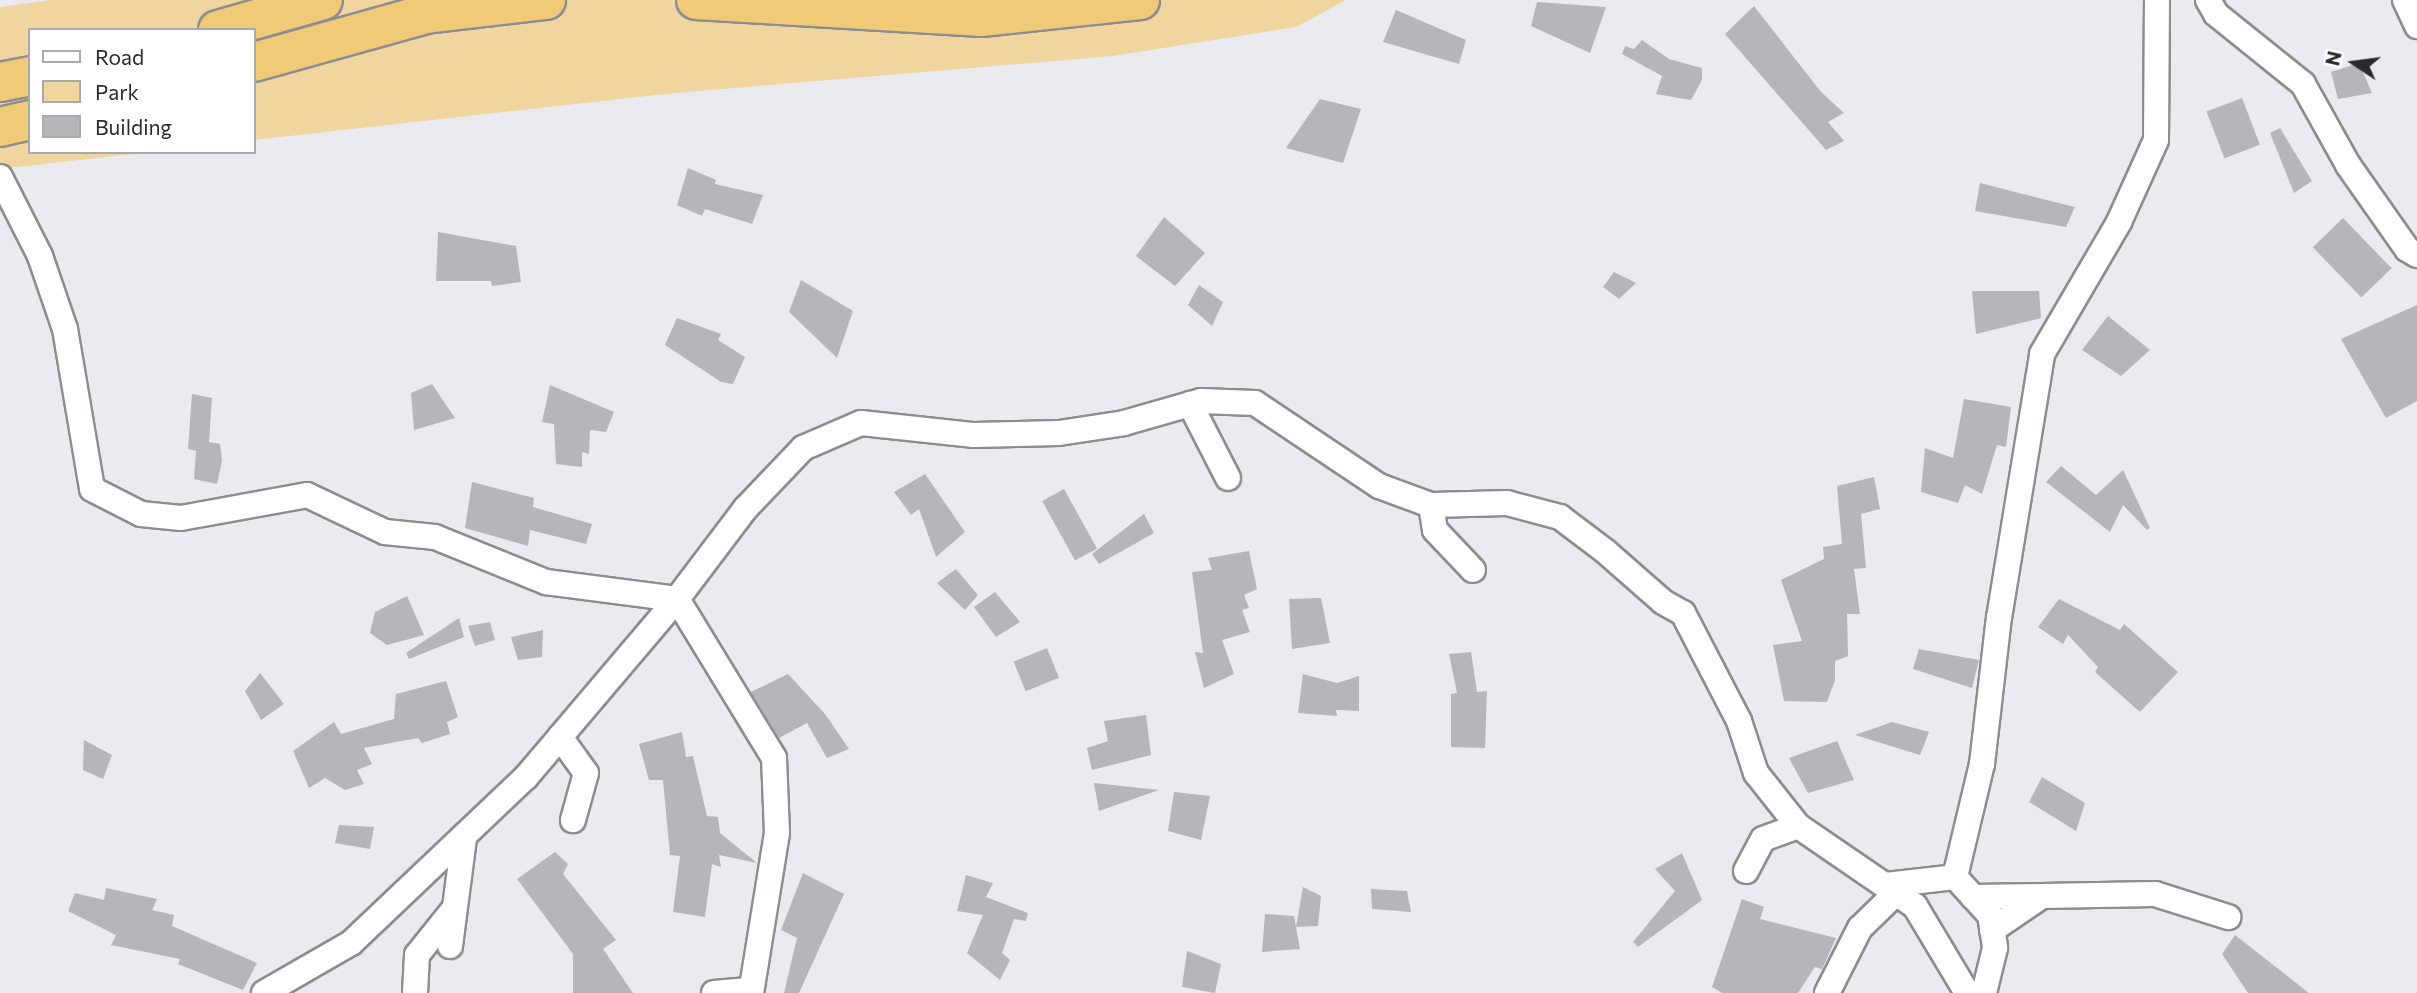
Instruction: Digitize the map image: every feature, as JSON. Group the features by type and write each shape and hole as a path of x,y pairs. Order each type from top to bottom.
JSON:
{"highway":[{"path":"225,28 323,0"},
{"path":"256,61 426,14 546,0"},
{"path":"696,0 981,17 1140,0"},
{"path":"0,82 28,76"},
{"path":"0,127 28,120"}],"street":[{"path":"1955,877 1982,764 1999,618 2042,354 2119,222 2156,140 2157,0"},
{"path":"2208,0 2216,14 2303,84 2348,165 2407,249 2417,255"},
{"path":"2405,0 2417,26"},
{"path":"0,177 40,256 65,329 92,489 141,513 181,518 307,495 384,532 435,537 546,582 677,599"},
{"path":"264,993 351,943 464,838 560,737 677,599 775,474 803,448 861,423 974,435 1059,433 1124,424 1190,404 1255,403 1379,486 1431,505 1507,503 1560,517 1683,613 1702,643 1739,721 1756,774 1798,826 1915,906 1967,993"},
{"path":"1190,404 1228,478"},
{"path":"1431,505 1435,530 1474,570"},
{"path":"677,599 774,758 777,833 751,992 714,993"},
{"path":"560,737 586,773 573,820"},
{"path":"1746,870 1763,839 1798,826"},
{"path":"450,946 464,838"},
{"path":"1827,993 1860,928 1891,889 1955,877"},
{"path":"1955,877 1990,915 1995,948 1984,993"},
{"path":"1973,897 2155,894 2228,917"},
{"path":"1992,930 2042,896"},
{"path":"415,993 417,955 455,909"}],"green space":[{"path":"51,0 1346,0 1296,27 1113,56 665,94 256,140 256,28 28,28 28,154 131,154 0,169 0,7"}],"building":[{"path":"1537,2 1606,7 1590,53 1531,26"},
{"path":"1754,6 1821,92 1844,113 1828,122 1844,141 1826,150 1725,34"},
{"path":"1396,10 1466,40 1459,64 1383,42"},
{"path":"1642,40 1669,59 1702,68 1702,80 1691,100 1656,94 1662,76 1622,54 1625,46 1634,49"},
{"path":"2359,63 2372,93 2338,99 2331,72"},
{"path":"2242,98 2260,145 2224,158 2207,112"},
{"path":"1320,99 1361,109 1343,163 1286,148"},
{"path":"2280,128 2312,181 2294,193 2270,133"},
{"path":"688,168 716,180 715,184 763,195 752,224 705,209 702,216 677,205"},
{"path":"1980,183 2075,207 2066,227 1975,211"},
{"path":"1164,217 1205,253 1175,286 1136,256"},
{"path":"2343,218 2392,268 2361,298 2313,247"},
{"path":"438,232 516,246 521,282 492,286 491,281 436,281"},
{"path":"1614,272 1636,283 1619,299 1603,287"},
{"path":"801,280 853,311 837,358 789,312"},
{"path":"1199,285 1223,302 1212,326 1188,305"},
{"path":"1972,291 2039,291 2041,318 1976,334"},
{"path":"2417,305 2417,401 2386,418 2341,339"},
{"path":"2108,316 2150,350 2121,376 2082,350"},
{"path":"677,318 721,334 718,340 745,357 733,384 721,382 665,345"},
{"path":"432,384 455,418 414,430 411,393"},
{"path":"550,385 614,412 606,432 590,430 589,454 582,452 582,467 556,464 554,424 542,422"},
{"path":"192,394 212,398 209,442 220,444 222,461 217,484 194,479 196,451 188,449"},
{"path":"1964,399 2011,407 2006,447 1997,445 1982,494 1965,485 1958,503 1921,492 1925,448 1953,458"},
{"path":"2061,466 2096,495 2123,470 2150,528 2147,530 2123,505 2110,532 2046,482"},
{"path":"925,474 965,532 936,557 919,509 911,515 894,492"},
{"path":"1874,477 1880,509 1861,514 1866,568 1854,569 1860,614 1847,614 1848,656 1835,661 1835,680 1827,702 1784,701 1773,645 1802,641 1781,580 1824,559 1823,547 1842,544 1837,486"},
{"path":"472,482 534,498 533,507 592,524 586,544 530,530 528,546 465,528"},
{"path":"1064,489 1097,548 1075,561 1042,501"},
{"path":"1144,514 1154,533 1099,564 1092,554"},
{"path":"1249,551 1257,589 1244,595 1249,608 1242,610 1250,632 1222,640 1234,674 1204,688 1195,652 1203,653 1192,572 1212,570 1208,558"},
{"path":"956,569 978,595 965,610 937,583"},
{"path":"995,592 1020,622 996,637 974,607"},
{"path":"407,596 424,635 387,645 370,633 375,612"},
{"path":"1321,598 1330,643 1292,649 1289,599"},
{"path":"2059,599 2120,630 2124,624 2178,672 2140,712 2095,672 2098,667 2068,635 2063,644 2038,627"},
{"path":"459,618 464,637 409,659 406,653"},
{"path":"490,622 495,640 475,646 468,626"},
{"path":"543,630 542,657 518,660 511,637"},
{"path":"1047,648 1059,678 1026,691 1014,661"},
{"path":"1919,649 1979,660 1972,688 1913,669"},
{"path":"1471,652 1477,692 1487,691 1485,748 1451,747 1451,694 1457,693 1449,654"},
{"path":"260,673 284,704 261,720 245,691"},
{"path":"788,674 825,714 849,749 827,758 807,723 779,738 751,692"},
{"path":"1303,674 1337,683 1359,676 1359,711 1336,710 1337,716 1298,713"},
{"path":"446,681 458,717 447,722 450,734 422,743 418,738 364,748 372,764 357,770 364,784 345,790 325,778 309,788 293,751 334,722 341,734 394,719 396,694"},
{"path":"1146,715 1151,755 1092,770 1087,748 1108,741 1104,721"},
{"path":"1892,722 1929,732 1920,755 1855,735"},
{"path":"682,732 686,757 693,756 707,816 718,817 720,833 757,863 719,855 721,867 712,864 705,917 673,912 680,856 670,855 663,780 649,780 639,744"},
{"path":"84,740 112,755 103,779 83,770"},
{"path":"1837,741 1854,780 1808,793 1789,758"},
{"path":"2042,777 2085,803 2076,831 2029,802"},
{"path":"1094,783 1159,790 1099,811"},
{"path":"1174,792 1210,796 1201,840 1168,831"},
{"path":"339,825 374,827 370,849 335,843"},
{"path":"555,852 568,864 563,874 616,940 603,949 633,993 573,993 573,954 517,879"},
{"path":"1682,853 1702,900 1638,947 1633,942 1675,891 1655,869"},
{"path":"803,873 844,894 799,993 784,993 797,938 781,930"},
{"path":"966,875 993,883 986,897 1028,913 1026,921 1014,919 1002,953 1010,960 1000,980 967,953 983,915 957,911"},
{"path":"1303,887 1321,896 1318,926 1296,927"},
{"path":"106,888 157,899 152,910 174,915 172,926 257,963 243,990 178,964 180,959 111,945 116,935 68,911 75,893 104,900"},
{"path":"1371,889 1407,891 1411,912 1372,909"},
{"path":"1742,899 1764,907 1760,919 1836,938 1822,969 1815,967 1798,993 1722,993 1712,987"},
{"path":"1265,914 1294,916 1300,949 1262,952"},
{"path":"2235,935 2309,993 2248,993 2222,954"},
{"path":"1187,951 1221,964 1215,993 1182,987"}]}
